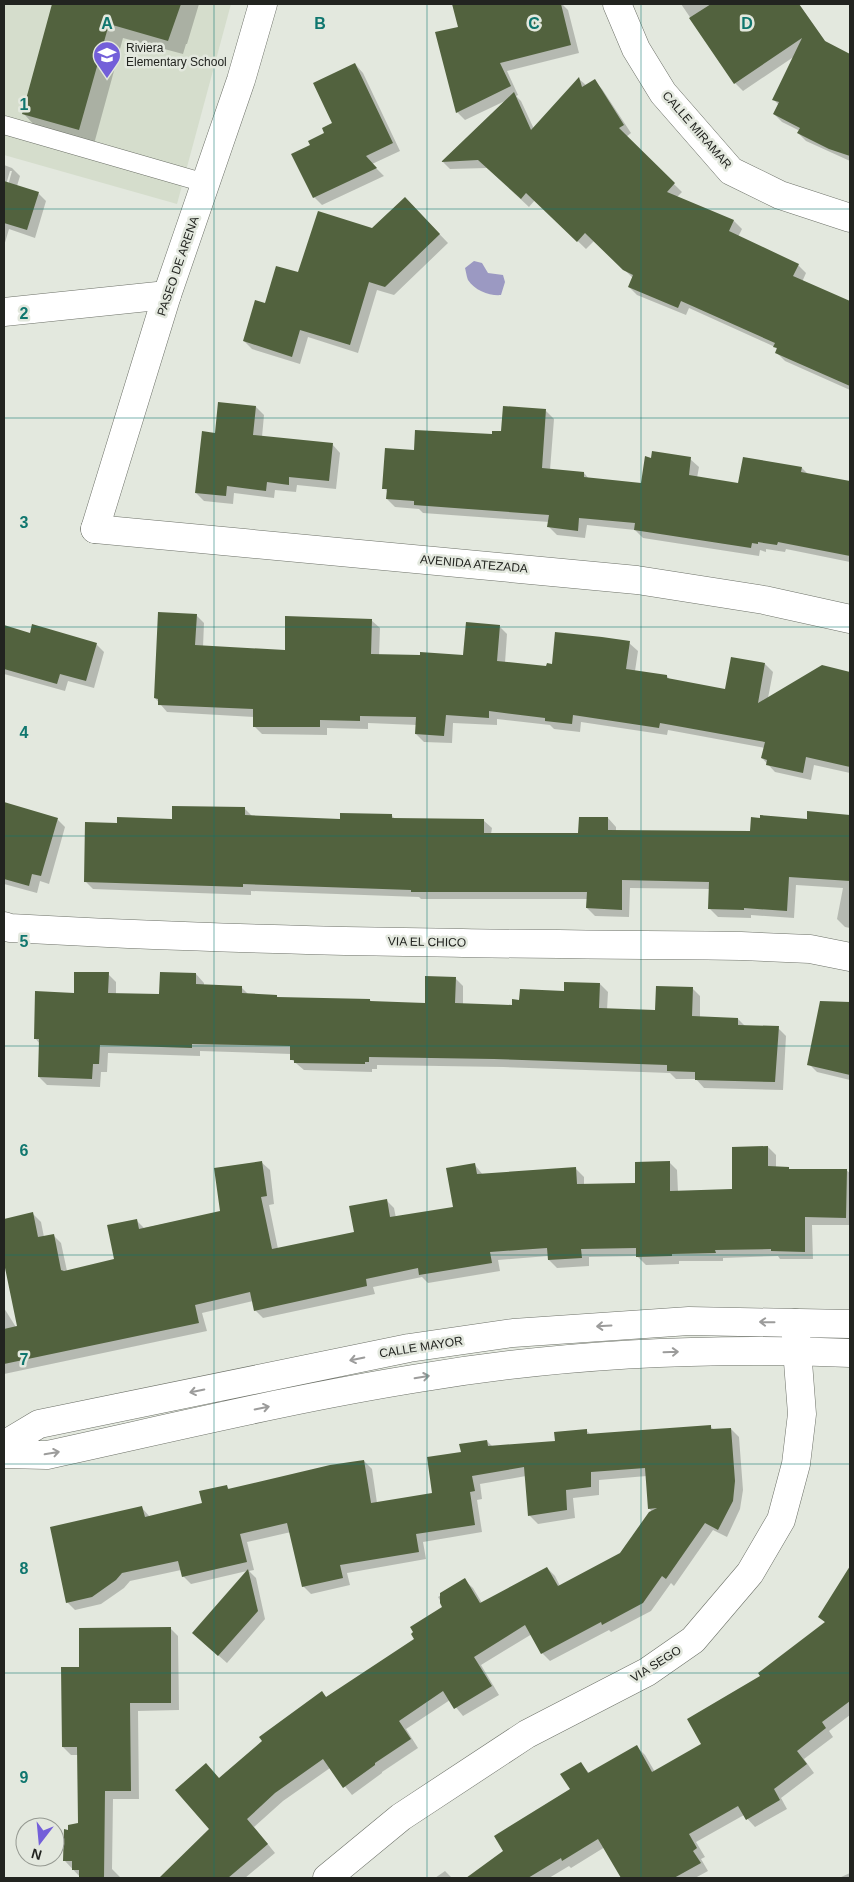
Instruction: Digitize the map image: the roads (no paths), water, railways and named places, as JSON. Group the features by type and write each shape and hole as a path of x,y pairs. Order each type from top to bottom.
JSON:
{"street":[{"name":"PASEO DE ARENA","path":"95,529 167,295 241,80 263,4"},
{"name":"CALLE MIRAMAR","path":"617,4 636,49 663,93 731,171 780,195 850,218"},
{"path":"4,312 167,295"},
{"name":"AVENIDA ATEZADA","path":"95,529 637,580 764,600 850,619"},
{"name":"VIA EL CHICO","path":"4,926 204,938 742,946 810,949 850,957"},
{"name":"CALLE MAYOR","path":"4,1445 39,1424 410,1348 513,1333 689,1321 850,1324"},
{"name":"VIA SEGO","path":"327,1878 401,1817 527,1734 647,1672 693,1640 750,1573 781,1520 796,1464 802,1414 795,1322"},
{"path":"4,1454 47,1455 334,1393 420,1377 502,1366 585,1357 667,1352 797,1351 850,1353"}],"lane":[{"path":"4,125 206,183"}],"water":[{"path":"474,261 482,263 488,273 503,275 505,282 501,295 483,292 471,284 465,268"}],"place":[{"name":"Riviera Elementary School","path":"107,79"}]}
